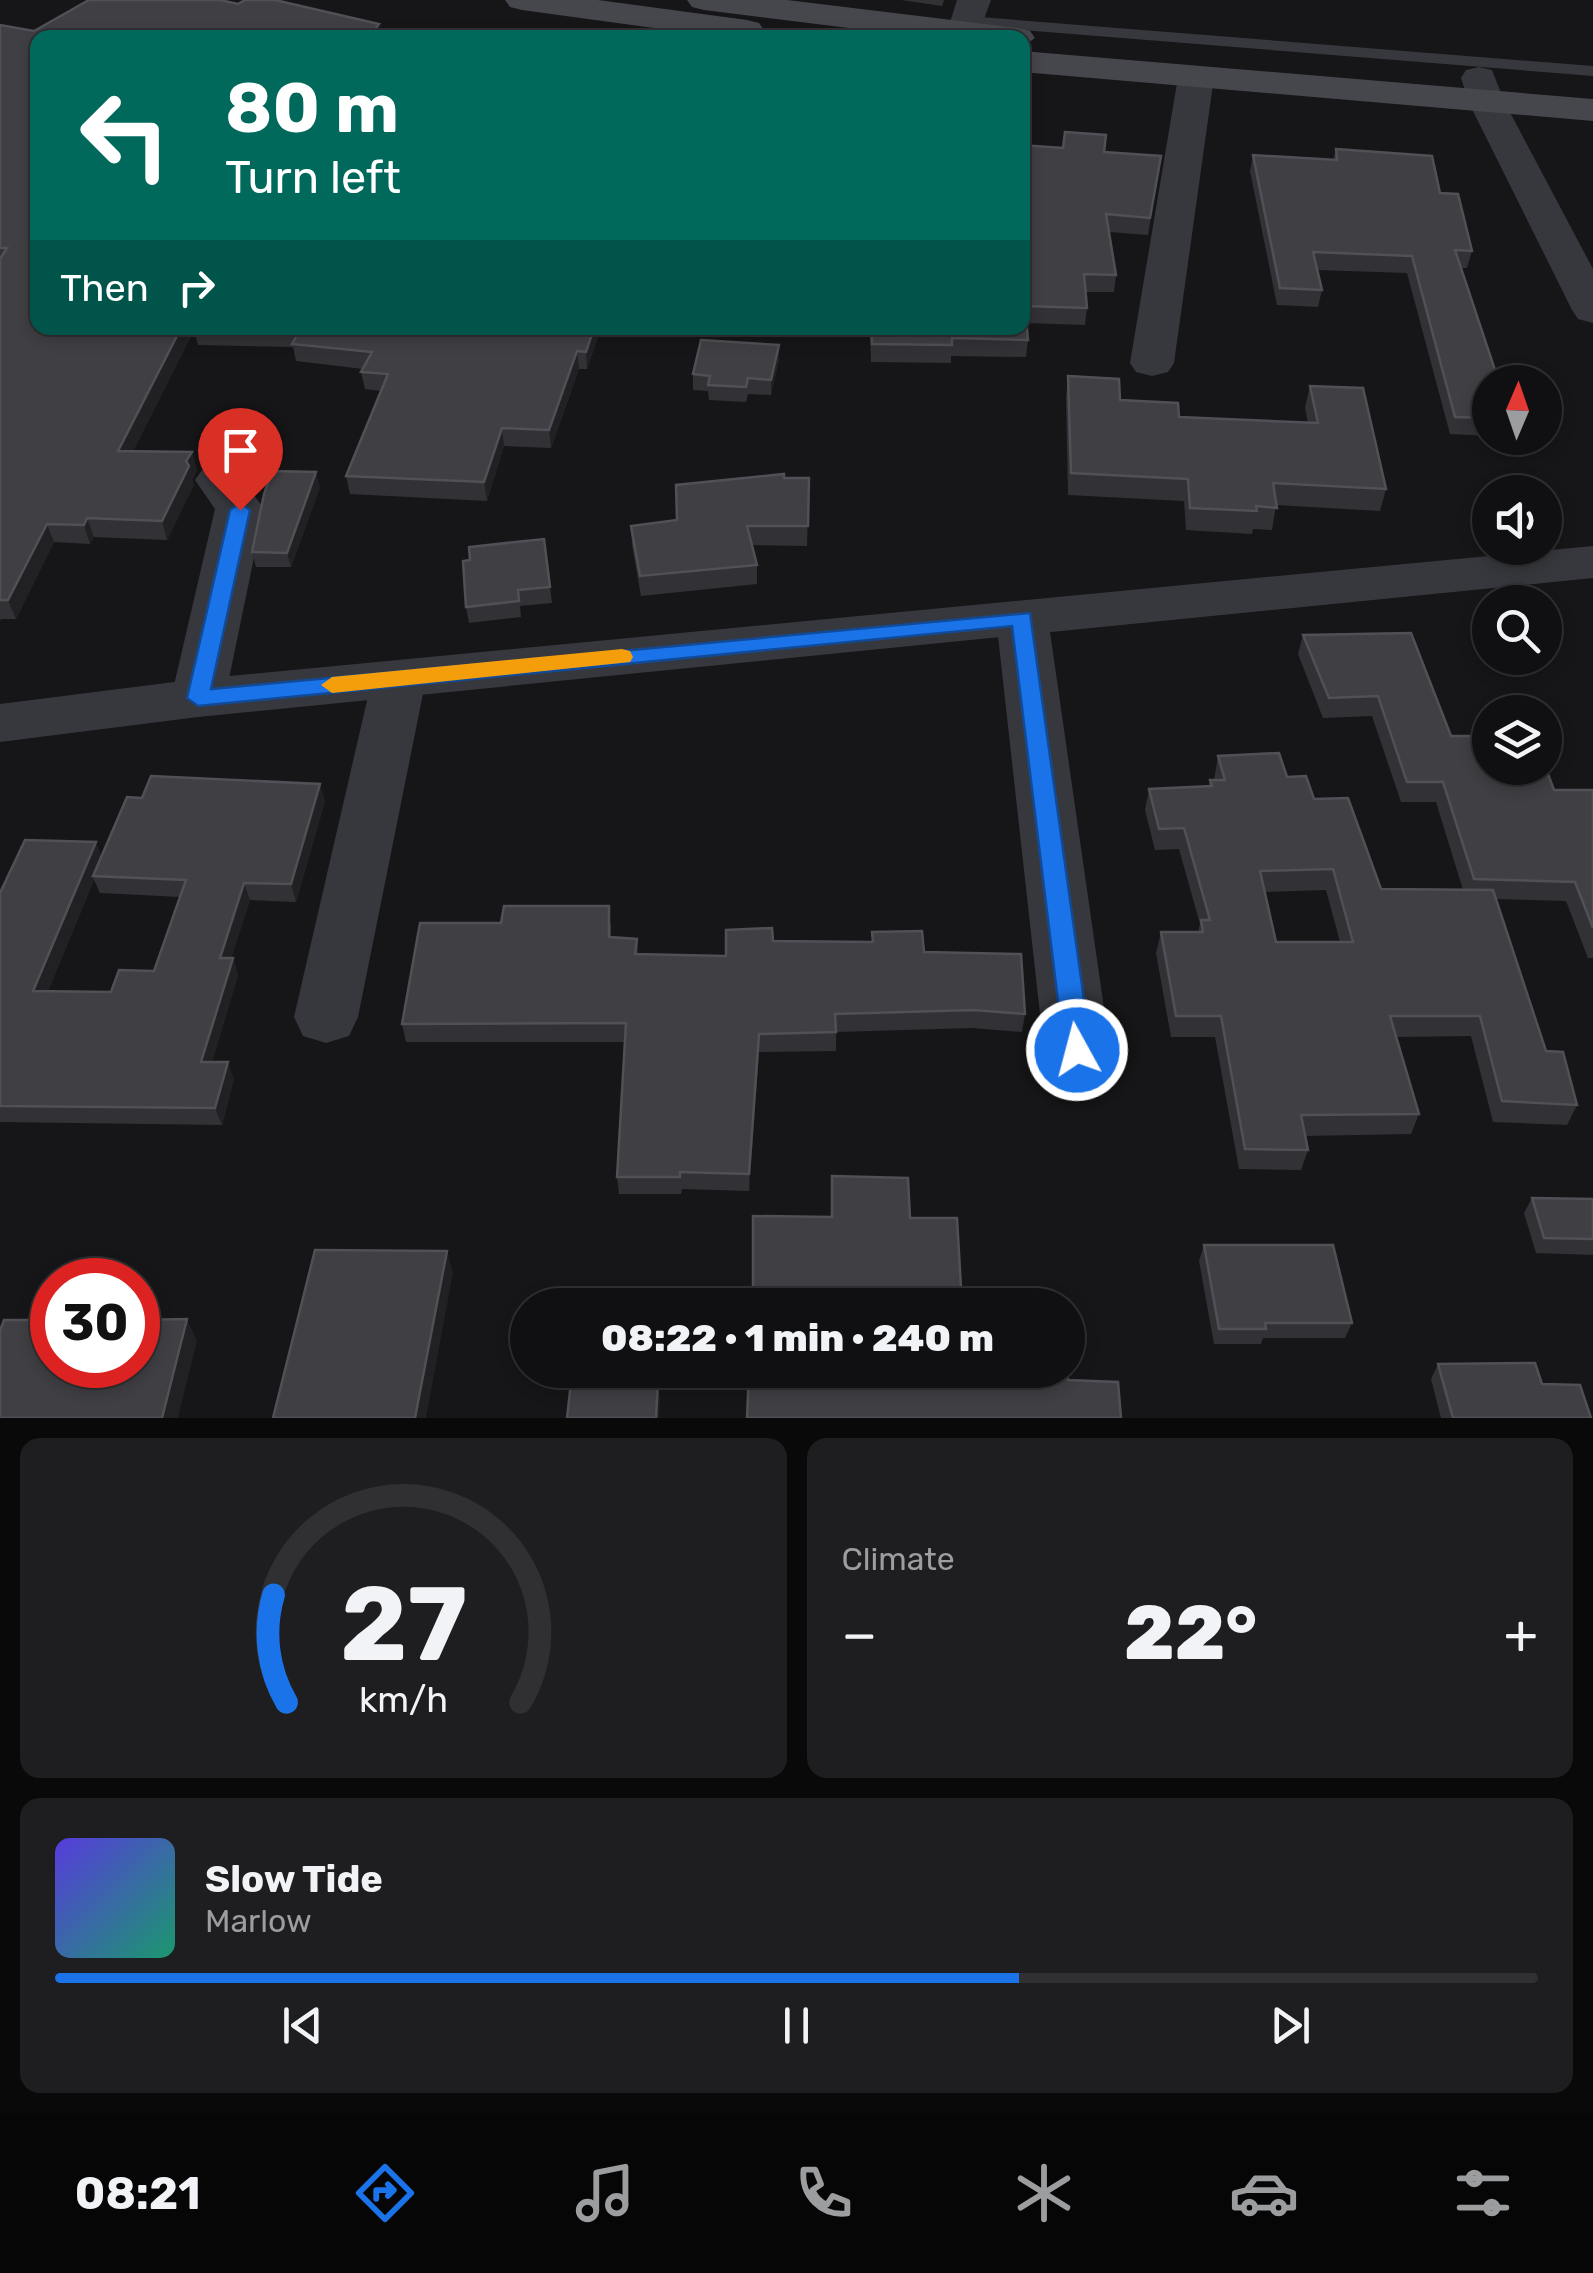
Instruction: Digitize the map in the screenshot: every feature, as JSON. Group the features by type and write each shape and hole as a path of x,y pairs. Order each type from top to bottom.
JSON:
{"main road":[{"path":"522,0 745,30"},
{"path":"704,0 968,17 1000,30"},
{"path":"1030,39 1483,90 1593,110"},
{"path":"1030,62 1196,77 1483,90 1593,85"}],"street":[{"path":"1152,363 1196,77"},
{"path":"1483,90 1593,310"},
{"path":"198,698 240,510 219,480"},
{"path":"0,722 198,698 1593,562"},
{"path":"1022,618 1077,1050"},
{"path":"326,1017 399,678"}],"lane":[{"path":"968,17 1593,70"}],"building":[{"path":"89,0 220,0 238,4 245,0 275,0 379,24 374,30 36,30"},
{"path":"0,25 30,30 30,335 177,335 118,451 192,452 162,521 87,518 84,525 47,524 8,600 0,600 0,259 7,248 0,248"},
{"path":"1065,132 1106,135 1104,152 1161,156 1150,218 1106,214 1116,275 1084,274 1087,308 1030,306 1030,146 1063,148"},
{"path":"1336,149 1432,156 1440,193 1458,194 1472,251 1455,250 1493,365 1472,365 1472,417 1455,417 1412,256 1313,252 1322,290 1280,288 1253,155 1337,160"},
{"path":"297,335 592,335 586,352 577,351 549,430 502,428 484,482 346,476 388,374 361,372 372,352 292,344"},
{"path":"871,335 1028,335 1028,340 952,338 952,345 872,344"},
{"path":"701,340 779,345 771,380 748,378 746,387 708,385 710,376 693,374"},
{"path":"1068,376 1119,379 1120,400 1178,403 1179,417 1318,423 1310,386 1363,388 1386,489 1273,483 1277,508 1190,508 1188,479 1071,473"},
{"path":"272,471 316,472 287,553 252,552 264,494"},
{"path":"784,474 784,478 809,478 808,526 747,526 757,565 640,576 631,526 677,520 676,485"},
{"path":"544,539 550,587 518,590 519,601 466,607 463,561 470,560 469,547"},
{"path":"1411,633 1451,736 1472,736 1472,785 1552,785 1554,790 1593,790 1593,928 1575,882 1474,879 1443,782 1407,782 1378,696 1329,698 1303,635"},
{"path":"1279,753 1287,777 1306,776 1314,799 1348,798 1381,889 1493,890 1546,1051 1563,1052 1577,1105 1502,1101 1480,1016 1390,1016 1419,1114 1301,1115 1308,1150 1245,1149 1221,1016 1176,1016 1161,932 1203,932 1201,920 1210,920 1184,828 1159,829 1149,789 1212,786 1210,780 1225,780 1218,756","holes":["1333,869 1353,942 1276,942 1260,871"]},
{"path":"151,776 320,784 291,884 244,883 220,958 233,958 201,1062 228,1062 215,1108 0,1106 0,893 25,840 96,842 33,991 111,992 119,970 154,971 186,880 93,876 127,797 142,798"},
{"path":"504,906 609,906 609,937 637,939 635,954 726,956 726,930 772,928 773,941 873,942 872,932 922,931 924,952 1021,954 1025,1014 974,1010 835,1014 836,1032 759,1034 749,1174 680,1172 680,1177 617,1177 626,1023 402,1024 420,923 501,923"},
{"path":"832,1176 908,1178 910,1218 957,1218 961,1288 753,1288 753,1216 832,1217"},
{"path":"1532,1198 1593,1199 1593,1239 1544,1238"},
{"path":"1204,1245 1333,1245 1352,1323 1265,1323 1266,1329 1219,1329"},
{"path":"315,1250 447,1251 415,1418 273,1418"},
{"path":"187,1319 162,1418 0,1418 0,1331 4,1320 30,1320 30,1388 160,1388 160,1320"},
{"path":"1535,1363 1542,1384 1580,1385 1591,1418 1453,1418 1438,1364"},
{"path":"1085,1381 1118,1382 1121,1418 747,1418 748,1388 1085,1388"},
{"path":"570,1388 658,1388 656,1418 567,1418"}],"slow traffic":[{"path":"332,685 622,657"}],"route":[{"path":"240,510 198,698 1022,618 1077,1050"}]}
